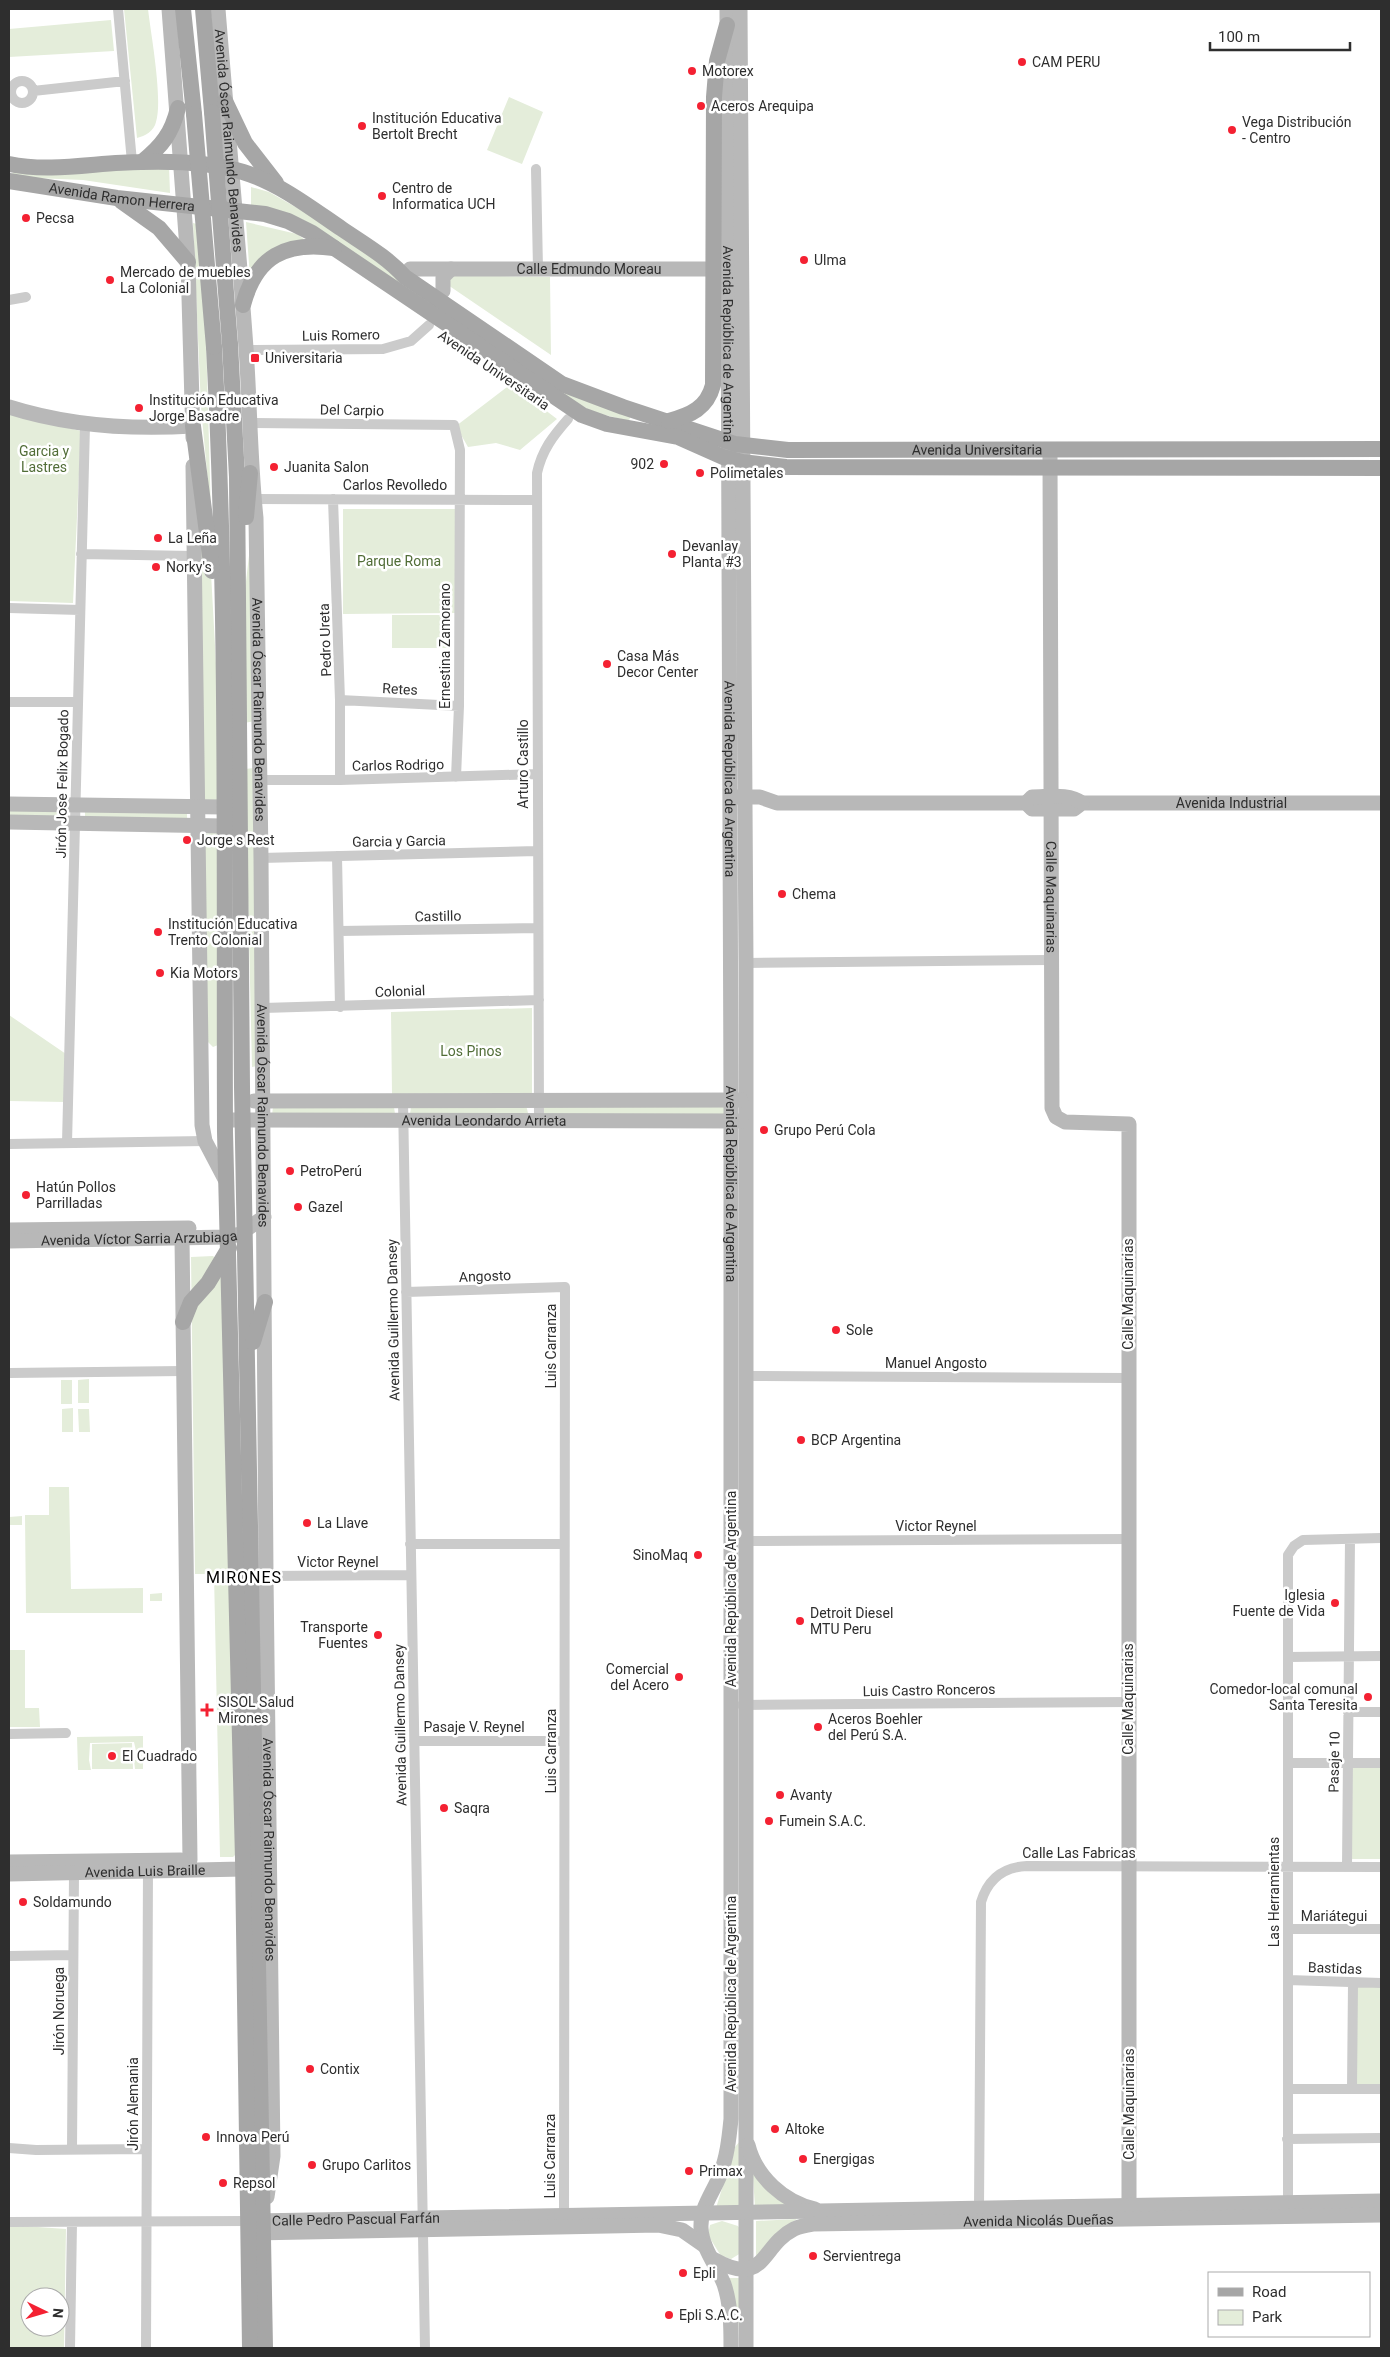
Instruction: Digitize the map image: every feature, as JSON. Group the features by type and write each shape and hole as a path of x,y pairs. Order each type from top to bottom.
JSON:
{"main road":[{"name":"Avenida Óscar Raimundo Benavides","path":"169,9 183,114 222,345 237,477 236,614 242,1100 249,1359 248,1864"},
{"name":"Avenida Óscar Raimundo Benavides","path":"183,9 182,162 188,264 193,426 193,556 202,1125 204,1141 226,1181"},
{"name":"Avenida Óscar Raimundo Benavides","path":"203,9 220,115 231,168 240,261 246,350 250,473 254,499 263,1008 266,1576 273,2156 256,2227 250,2348"},
{"name":"Avenida Óscar Raimundo Benavides","path":"218,9 226,101 220,115 222,345 218,429 222,635 226,1181 248,1864 256,2227 265,2348"},
{"name":"Avenida República de Argentina","path":"732,2348 728,2302 713,2259 705,2246 701,2230 702,2214 724,2164 731,2119 738,1705 738,1100 729,803 740,9"},
{"path":"669,421 692,413 707,399 721,359 714,98 717,61 727,17"},
{"path":"226,101 237,129 249,150 282,190"},
{"path":"137,162 162,145 183,114 191,130 203,132 215,130 220,115"},
{"name":"Avenida Ramon Herrera","path":"9,164 50,167 137,162 182,162"},
{"name":"Avenida Universitaria","path":"182,162 231,168 282,190 393,264 405,277 562,384 669,421 735,452 788,450 1381,449"},
{"name":"Avenida Ramon Herrera","path":"9,181 117,198 235,210"},
{"path":"117,198 158,228 188,264 198,250 212,244 226,247 236,254 240,261"},
{"name":"Avenida Universitaria","path":"235,210 265,214 288,221 336,249 582,415 607,424 678,438 786,467 1381,468"},
{"path":"243,305 254,276 275,255 289,249 307,246 336,249"},
{"name":"Avenida Universitaria","path":"393,264 410,269 567,376 582,390"},
{"name":"Calle Edmundo Moreau","path":"410,269 720,269"},
{"path":"443,291 443,277 451,269"},
{"name":"Avenida Universitaria","path":"395,289 410,312 568,419 582,425 607,424"},
{"name":"Avenida República de Argentina","path":"721,359 735,452 744,803 746,962 738,1100"},
{"path":"9,407 85,425 153,428 193,426 222,635"},
{"path":"632,428 636,411"},
{"name":"Calle Maquinarias","path":"1050,450 1052,1108 1056,1117 1076,1124 1129,1124 1129,2206"},
{"path":"1193,450 1193,468"},
{"path":"236,614 250,473"},
{"name":"Avenida Industrial","path":"729,803 744,803 768,807 776,803 1026,803 1032,797 1051,803 1074,797 1082,803 1381,803"},
{"path":"9,804 223,807"},
{"path":"9,822 223,826"},
{"name":"Avenida Leondardo Arrieta","path":"225,1100 738,1100"},
{"name":"Avenida Leondardo Arrieta","path":"225,1120 539,1119 738,1121"},
{"name":"Avenida República de Argentina","path":"738,1121 744,1376 744,1541 738,1705 746,2134 746,2348"},
{"name":"Avenida Víctor Sarria Arzubiaga","path":"9,1241 228,1238 245,1231 264,1217"},
{"name":"Avenida Víctor Sarria Arzubiaga","path":"9,1230 228,1238"},
{"path":"182,1238 190,1860"},
{"path":"183,1322 191,1302 208,1283 228,1238"},
{"path":"249,1359 265,1302"},
{"path":"248,1864 269,1844"},
{"name":"Avenida Luis Braille","path":"9,1874 74,1873 190,1860 248,1864"},
{"name":"Avenida Luis Braille","path":"9,1862 148,1866 248,1864"},
{"path":"746,2134 756,2164 776,2188 799,2204 829,2212"},
{"name":"Avenida Nicolás Dueñas","path":"746,2268 763,2261 784,2236 793,2229 813,2224 1288,2210 1381,2201"},
{"name":"Avenida Nicolás Dueñas","path":"702,2214 1129,2206 1206,2212"},
{"name":"Avenida Nicolás Dueñas","path":"1288,2210 1381,2215"},
{"name":"Calle Pedro Pascual Farfán","path":"423,2225 564,2216 702,2214"},
{"name":"Calle Pedro Pascual Farfán","path":"256,2227 658,2225 682,2230 705,2246"},
{"path":"713,2259 729,2267 746,2268"}],"street":[{"path":"118,9 124,81 137,162"},
{"path":"33,91 124,81"},
{"path":"536,169 538,270"},
{"path":"9,300 26,297"},
{"name":"Luis Romero","path":"246,350 383,349 411,341 429,325"},
{"name":"Arturo Castillo","path":"539,1119 537,473 541,455 548,443 568,419"},
{"name":"Del Carpio","path":"249,423 454,425"},
{"name":"Jirón Jose Felix Bogado","path":"66,1144 85,425"},
{"name":"Ernestina Zamorano","path":"454,425 460,450 459,706 456,777"},
{"name":"Carlos Revolledo","path":"254,499 536,500"},
{"name":"Pedro Ureta","path":"333,499 340,700 340,780"},
{"path":"81,554 193,556"},
{"path":"9,608 80,610"},
{"name":"Retes","path":"340,700 459,706"},
{"path":"9,702 78,702"},
{"name":"Carlos Rodrigo","path":"259,780 340,780 537,774"},
{"name":"Garcia y Garcia","path":"261,858 537,851"},
{"path":"337,856 340,1007"},
{"name":"Castillo","path":"339,931 538,928"},
{"path":"746,962 1051,960"},
{"name":"Colonial","path":"263,1008 539,1000"},
{"name":"Avenida Guillermo Dansey","path":"403,1101 425,2348"},
{"path":"9,1144 204,1141"},
{"name":"Angosto","path":"406,1292 565,1287"},
{"name":"Luis Carranza","path":"564,2216 565,1287"},
{"path":"9,1373 183,1371"},
{"name":"Manuel Angosto","path":"744,1376 1128,1378"},
{"path":"1350,1539 1381,1538"},
{"name":"Victor Reynel","path":"744,1541 1128,1539"},
{"name":"Las Herramientas","path":"1288,2210 1288,1555 1294,1546 1303,1540 1350,1539"},
{"name":"Pasaje 10","path":"1347,1867 1350,1539"},
{"path":"410,1544 564,1544"},
{"name":"Victor Reynel","path":"266,1576 411,1575"},
{"path":"1288,1657 1381,1656"},
{"name":"Luis Castro Ronceros","path":"738,1705 1128,1702"},
{"path":"1348,1712 1381,1712"},
{"path":"9,1734 66,1733"},
{"name":"Pasaje V. Reynel","path":"414,1741 564,1740"},
{"path":"1288,1763 1381,1763"},
{"name":"Jirón Alemania","path":"146,2348 148,1866"},
{"name":"Calle Las Fabricas","path":"979,2209 981,1912 984,1892 995,1877 1009,1868 1018,1866 1381,1867"},
{"name":"Jirón Noruega","path":"72,2150 74,1873"},
{"name":"Mariátegui","path":"1288,1929 1381,1929"},
{"path":"9,1956 73,1956"},
{"name":"Bastidas","path":"1288,1980 1381,1983"},
{"path":"1352,2089 1353,1983"},
{"path":"1288,2089 1381,2089"},
{"path":"1288,2139 1381,2138"},
{"path":"9,2148 72,2150 146,2149"},
{"name":"Calle Pedro Pascual Farfán","path":"9,2222 147,2223 256,2227"},
{"path":"70,2348 72,2223"}],"green space":[{"path":"124,9 148,9 156,67 158,112 156,122 149,133 137,138"},
{"path":"111,20 114,51 9,57 9,29"},
{"path":"509,97 543,112 522,164 487,150"},
{"path":"169,166 170,193 83,180 11,177 13,172"},
{"path":"251,187 269,192 315,218 587,398 631,414 629,421 593,412 573,401 302,219 251,207"},
{"path":"246,222 297,234 312,245 250,278"},
{"path":"193,223 197,224 206,337 211,515 201,407"},
{"path":"451,275 550,277 551,355 445,283"},
{"path":"511,384 557,419 520,450 496,443 468,447 456,426"},
{"name":"Garcia y Lastres","path":"10,414 81,431 73,603 9,601"},
{"path":"200,501 211,573 218,700 218,798 216,801 204,800"},
{"name":"Parque Roma","path":"343,509 455,509 456,613 343,614"},
{"path":"251,538 255,721 244,723 241,625"},
{"path":"392,615 450,615 450,648 392,648"},
{"path":"254,768 258,1066 252,1067 245,769"},
{"path":"9,809 63,812 63,817 9,817"},
{"path":"85,811 187,812 187,819 85,817"},
{"path":"217,832 218,1045 213,1047 207,1041 203,834"},
{"name":"Los Pinos","path":"532,1008 532,1093 392,1094 391,1012"},
{"path":"9,1015 66,1054 65,1102 9,1101"},
{"path":"723,1104 726,1115 544,1114 544,1106"},
{"path":"526,1105 528,1113 410,1114 411,1107"},
{"path":"273,1107 394,1107 395,1114 272,1115"},
{"path":"213,1256 223,1265 236,1854 233,1857 220,1857 214,1574 195,1574 191,1257"},
{"path":"89,1379 89,1403 78,1403 78,1380"},
{"path":"61,1380 72,1380 72,1404 61,1404"},
{"path":"73,1408 73,1432 62,1432 62,1409"},
{"path":"78,1409 89,1409 90,1432 79,1432"},
{"path":"49,1487 69,1487 71,1589 143,1588 143,1613 26,1613 25,1515 49,1515"},
{"path":"22,1516 22,1525 9,1525 9,1517"},
{"path":"162,1593 162,1601 150,1601 150,1594"},
{"path":"9,1650 25,1650 25,1708 39,1708 40,1727 9,1727"},
{"path":"143,1736 143,1769 135,1769 134,1760 138,1760 134,1742 90,1743 89,1760 91,1770 78,1770 77,1737"},
{"name":"El Cuadrado","path":"132,1743 133,1769 92,1769 92,1744"},
{"path":"1351,1766 1381,1767 1381,1859 1349,1859"},
{"path":"1356,1987 1381,1987 1381,2090 1354,2090"},
{"path":"740,2141 739,2208 716,2208 735,2147"},
{"path":"752,2162 788,2206 755,2207"},
{"path":"797,2219 787,2225 756,2261 756,2221"},
{"path":"722,2221 738,2226 742,2233 741,2253 731,2259 721,2256 708,2235 710,2225"},
{"path":"9,2225 66,2229 65,2287 20,2287 20,2337 64,2337 64,2348 9,2348"},
{"path":"726,2278 741,2278 738,2333"}],"place":[{"name":"CAM PERU","path":"1022,62"},
{"name":"Motorex","path":"692,71"},
{"name":"Aceros Arequipa","path":"701,106"},
{"name":"Institución Educativa Bertolt Brecht","path":"362,126"},
{"name":"Vega Distribución - Centro","path":"1232,130"},
{"name":"Centro de Informatica UCH","path":"382,196"},
{"name":"Pecsa","path":"26,218"},
{"name":"Ulma","path":"804,260"},
{"name":"Mercado de muebles La Colonial","path":"110,280"},
{"name":"Universitaria","path":"255,358"},
{"name":"Institución Educativa Jorge Basadre","path":"139,408"},
{"name":"902","path":"664,464"},
{"name":"Juanita Salon","path":"274,467"},
{"name":"Polimetales","path":"700,473"},
{"name":"La Leña","path":"158,538"},
{"name":"Devanlay Planta #3","path":"672,554"},
{"name":"Norky's","path":"156,567"},
{"name":"Casa Más Decor Center","path":"607,664"},
{"name":"Jorge s Rest","path":"187,840"},
{"name":"Chema","path":"782,894"},
{"name":"Institución Educativa Trento Colonial","path":"158,932"},
{"name":"Kia Motors","path":"160,973"},
{"name":"Grupo Perú Cola","path":"764,1130"},
{"name":"PetroPerú","path":"290,1171"},
{"name":"Hatún Pollos Parrilladas","path":"26,1195"},
{"name":"Gazel","path":"298,1207"},
{"name":"Sole","path":"836,1330"},
{"name":"BCP Argentina","path":"801,1440"},
{"name":"La Llave","path":"307,1523"},
{"name":"SinoMaq","path":"698,1555"},
{"name":"Iglesia Fuente de Vida","path":"1335,1603"},
{"name":"Detroit Diesel MTU Peru","path":"800,1621"},
{"name":"Transporte Fuentes","path":"378,1635"},
{"name":"Comercial del Acero","path":"679,1677"},
{"name":"Comedor-local comunal Santa Teresita","path":"1368,1697"},
{"name":"SISOL Salud Mirones","path":"207,1710"},
{"name":"Aceros Boehler del Perú S.A.","path":"818,1727"},
{"name":"El Cuadrado","path":"112,1756"},
{"name":"Avanty","path":"780,1795"},
{"name":"Saqra","path":"444,1808"},
{"name":"Fumein S.A.C.","path":"769,1821"},
{"name":"Soldamundo","path":"23,1902"},
{"name":"Contix","path":"310,2069"},
{"name":"Altoke","path":"775,2129"},
{"name":"Innova Perú","path":"206,2137"},
{"name":"Energigas","path":"803,2159"},
{"name":"Grupo Carlitos","path":"312,2165"},
{"name":"Primax","path":"689,2171"},
{"name":"Repsol","path":"223,2183"},
{"name":"Servientrega","path":"813,2256"},
{"name":"Epli","path":"683,2273"},
{"name":"Epli S.A.C.","path":"669,2315"}],"district":[{"name":"MIRONES","path":"244,1577"}]}
